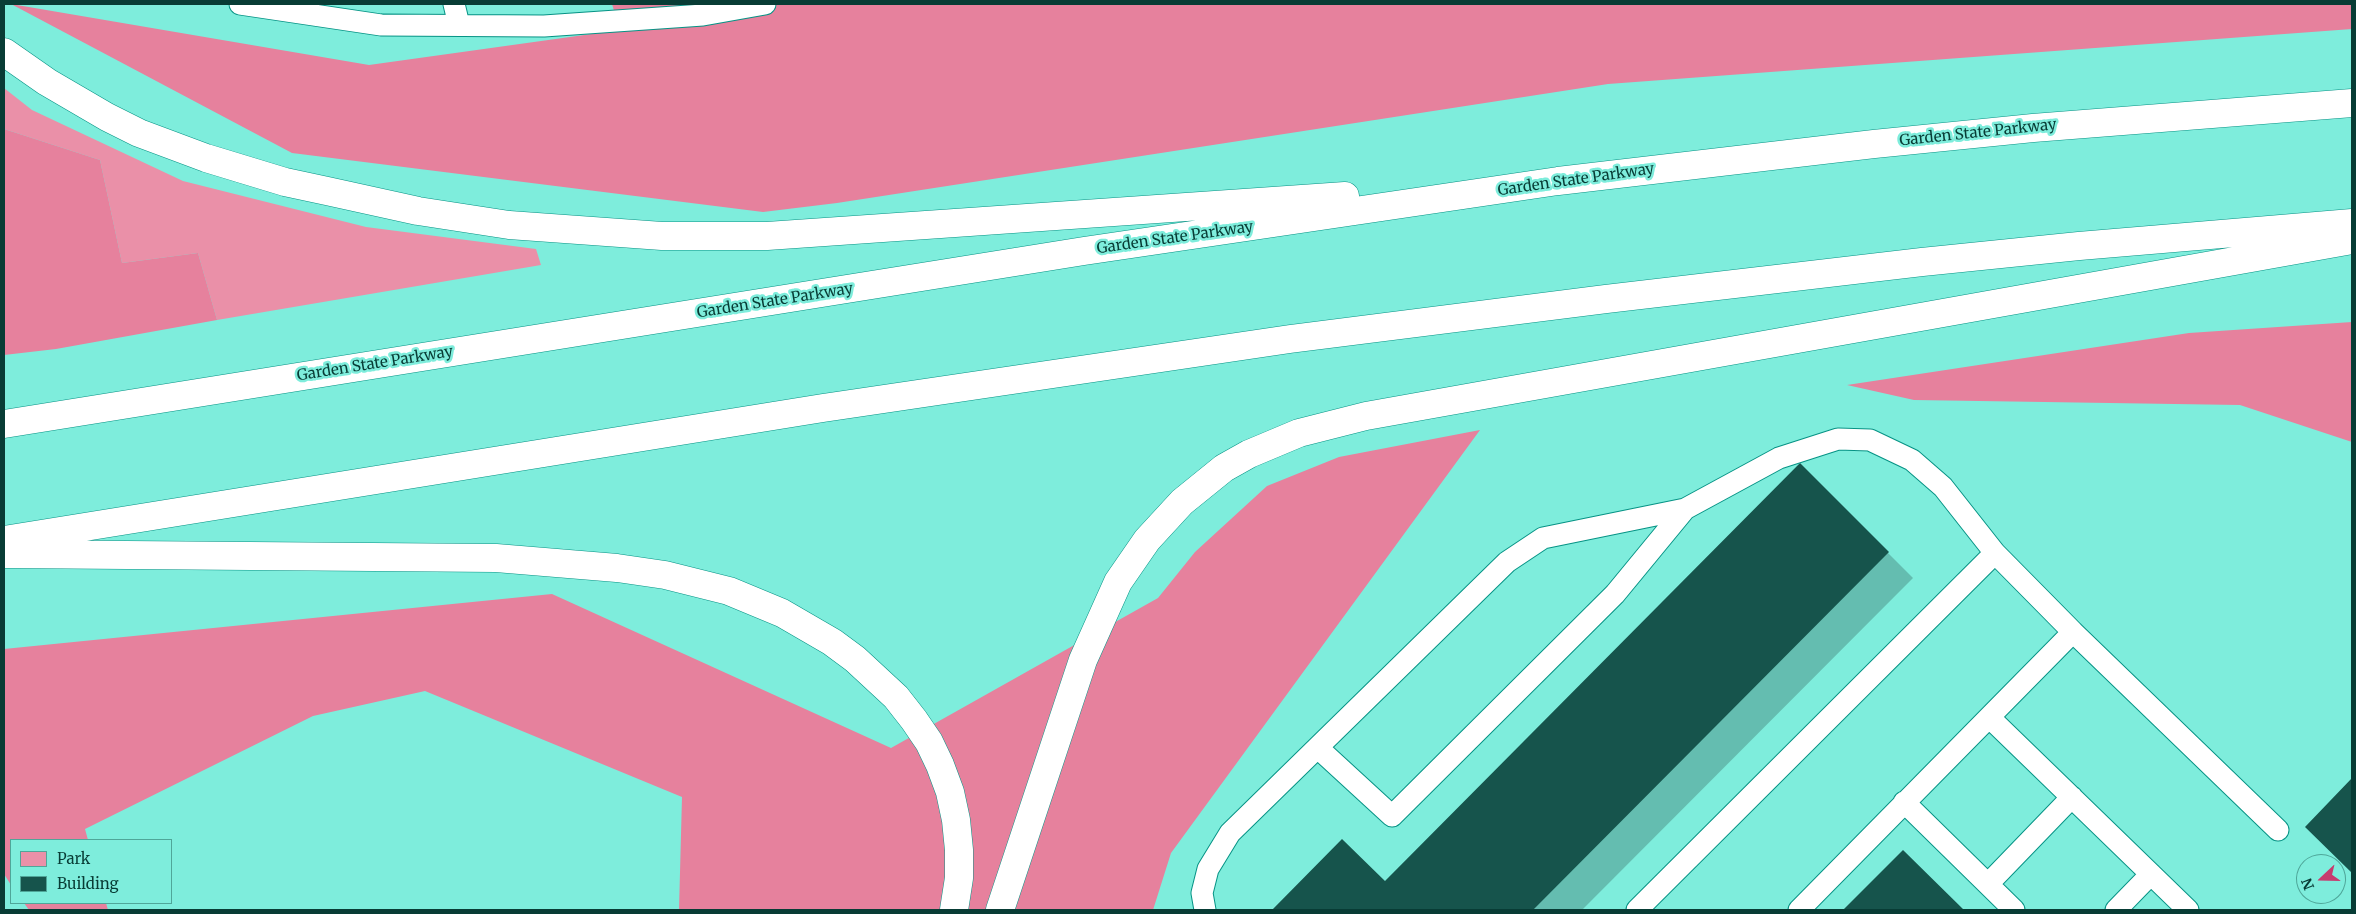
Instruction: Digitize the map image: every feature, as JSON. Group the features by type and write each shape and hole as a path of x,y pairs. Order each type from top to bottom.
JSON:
{"highway":[{"path":"4,52 46,82 107,117 139,133 206,158 285,182 418,211 491,223 561,230 662,236 767,236 1558,182"},
{"name":"Garden State Parkway","path":"4,424 1084,251 1558,182 1864,145 2033,128 2352,103"},
{"path":"4,540 822,408 1290,339 1606,298 1922,262 2079,246 2352,224"},
{"path":"1000,910 1083,660 1118,582 1147,540 1182,502 1224,468 1249,454 1299,433 1366,416 2352,240"},
{"path":"4,554 496,558 665,574 729,591 782,613 832,642 855,659 896,697 914,720 929,742 950,792 959,850 959,878 954,910"}],"lane":[{"path":"240,4 342,12 381,25 544,26 702,16 765,4"},
{"path":"454,4 459,25"},
{"path":"1205,910 1202,892 1208,869 1230,833 1507,562 1543,538 1685,509 1779,458 1838,439 1870,440 1912,460 1943,487 1995,553 2073,632 2278,830"},
{"path":"1318,748 1392,816 1615,594 1685,509"},
{"path":"1638,910 1995,553"},
{"path":"1799,910 2073,632"},
{"path":"1990,718 2188,910"},
{"path":"1988,884 2072,797"},
{"path":"1904,802 2014,910"},
{"path":"2116,910 2151,874"}],"green space":[{"path":"4,88 32,110 183,181 366,227 536,249 541,265 217,320 198,253 122,263 100,160 4,129"}],"shaded area":[{"path":"11,4 369,65 620,30 612,4 2352,4 2352,29 1608,84 837,203 763,212 292,153"},
{"path":"4,129 100,160 122,263 198,253 217,320 56,349 4,355"},
{"path":"2352,322 2352,442 2240,405 1914,400 1847,385 2189,333"},
{"path":"1480,430 1171,853 1153,910 679,910 682,797 425,691 313,716 85,829 88,839 10,839 10,883 4,874 4,649 552,594 891,748 1158,598 1195,552 1267,486 1339,457"},
{"path":"25,904 106,904 108,910 29,910"}],"building":[{"path":"1800,463 1889,552 1533,910 1272,910 1342,839 1385,881"},
{"path":"2352,778 2352,873 2346,867 2346,854 2333,854 2305,827"},
{"path":"1903,850 1964,910 1843,910"}]}
